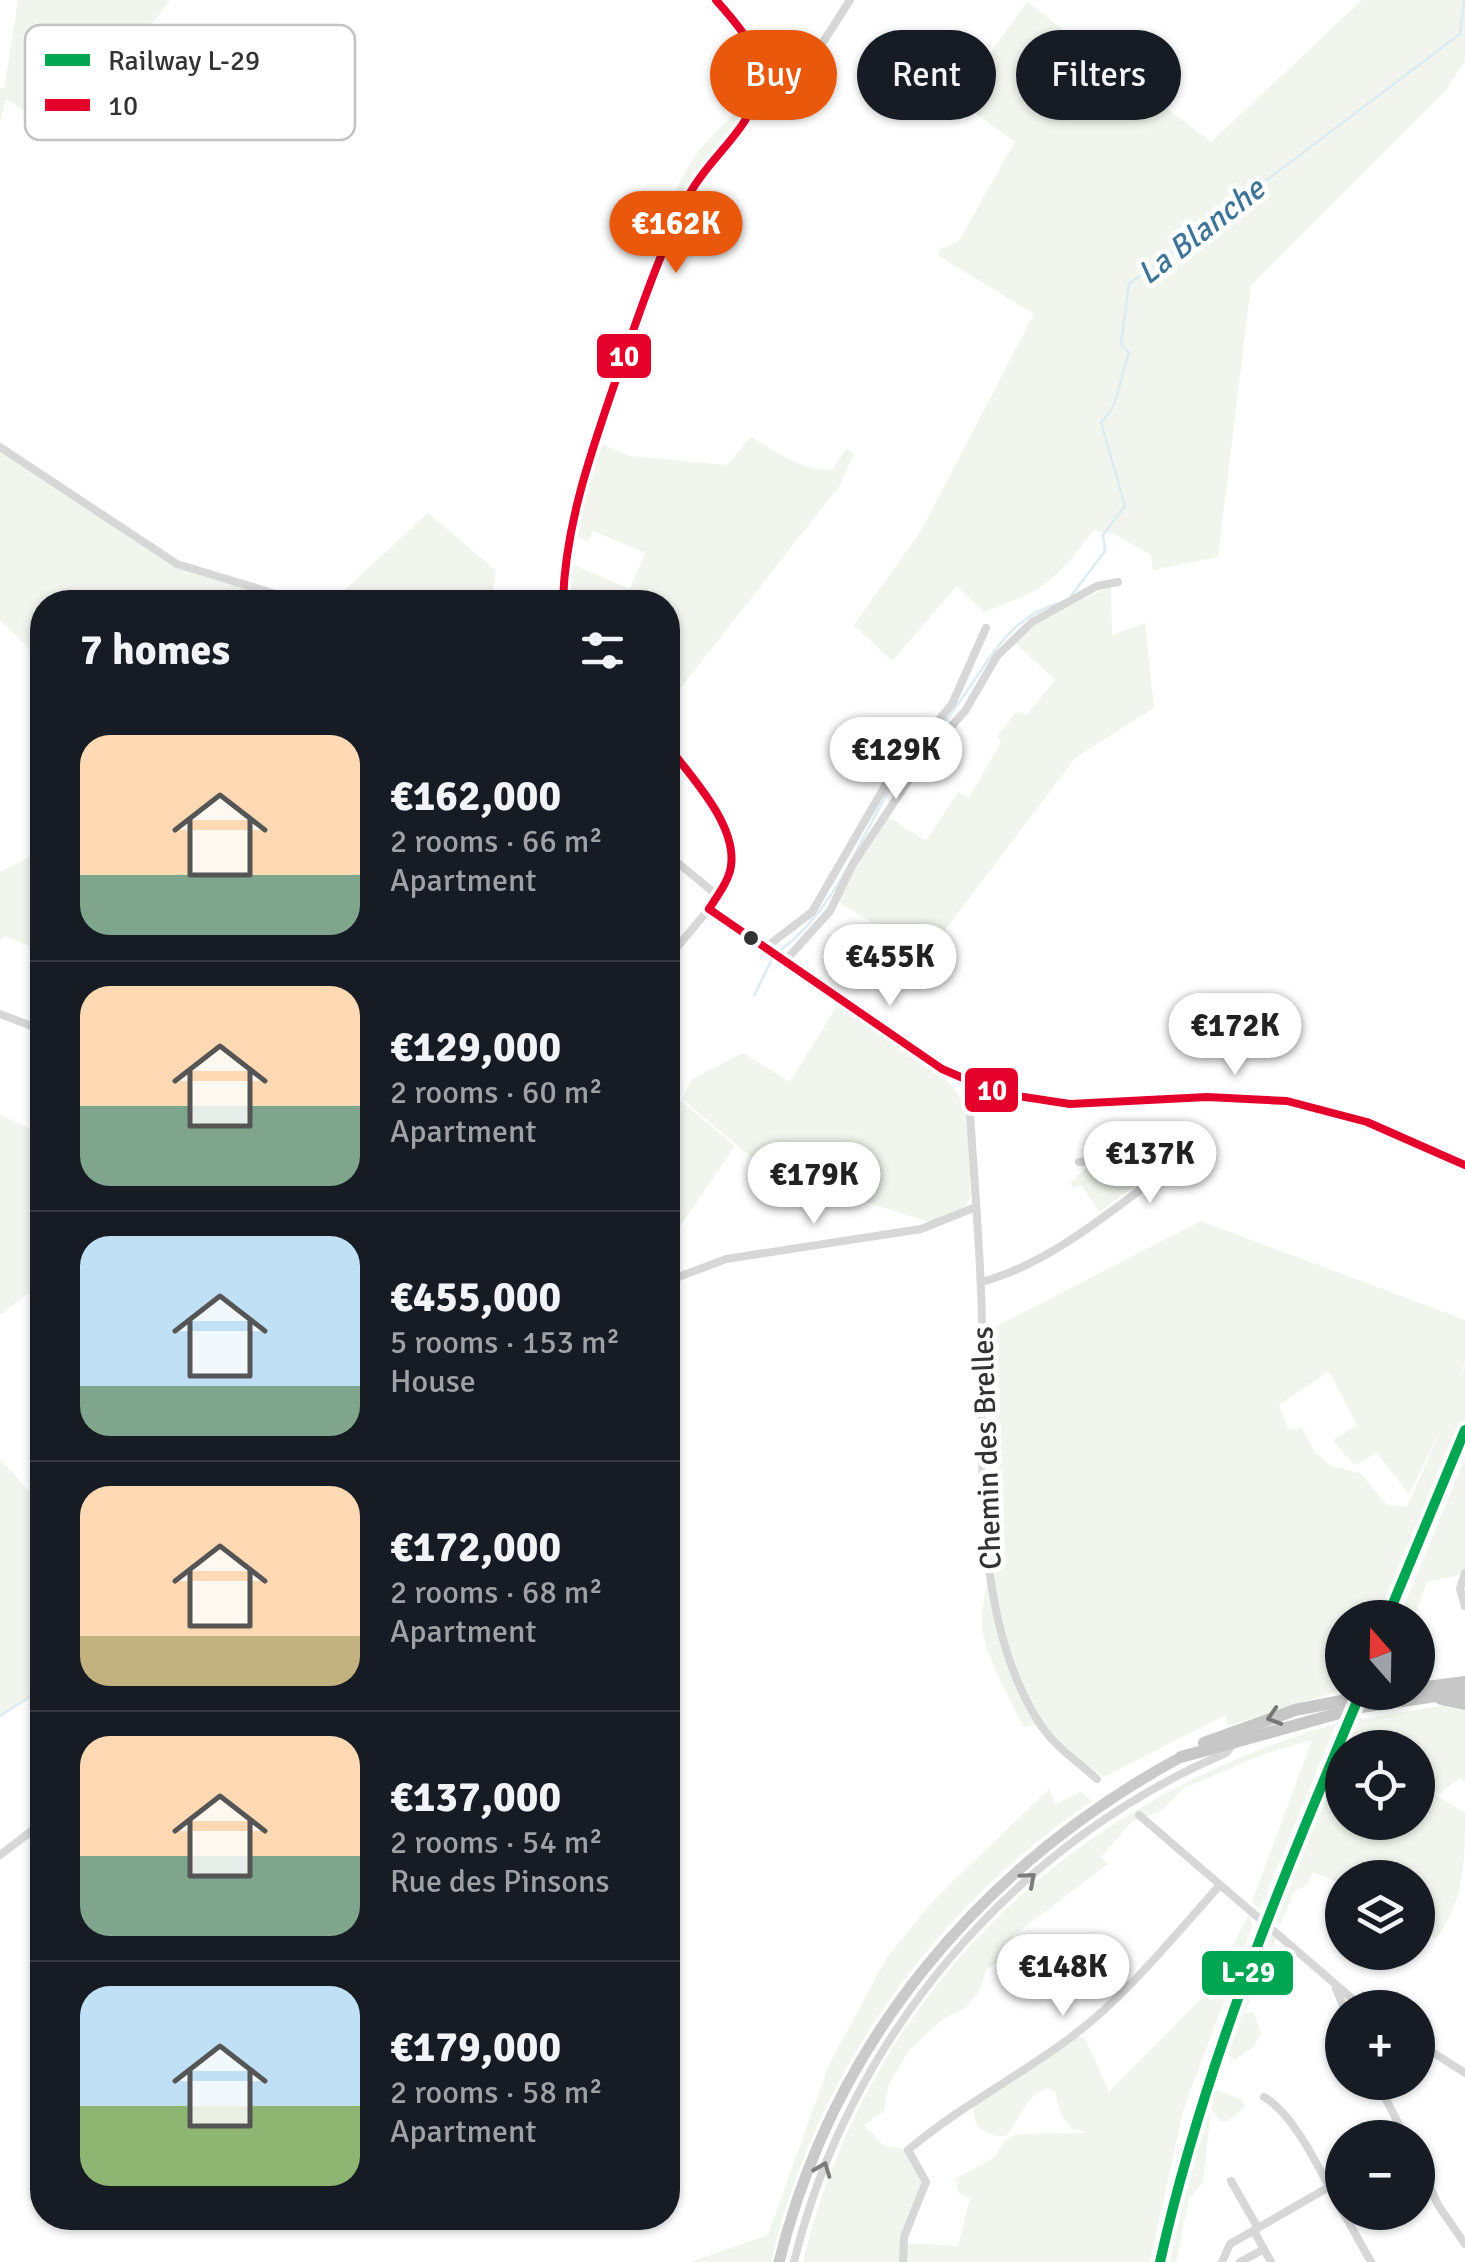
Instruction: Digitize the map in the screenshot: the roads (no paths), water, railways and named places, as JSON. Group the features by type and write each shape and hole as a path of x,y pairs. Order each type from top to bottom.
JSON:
{"highway":[{"path":"1435,1689 1465,1682"},
{"path":"1435,1692 1465,1692"},
{"path":"1435,1696 1465,1704"},
{"path":"1180,1757 1274,1716 1325,1705"},
{"path":"1180,1757 1347,1710"}],"main road":[{"path":"779,2262 810,2162 845,2086 892,2008 931,1958 1002,1883 1060,1833 1180,1757"}],"street":[{"path":"716,0 738,30"},
{"path":"831,30 850,0"},
{"path":"562,590 562,560 577,506 665,249 700,176 741,120"},
{"path":"0,447 177,564 263,590"},
{"path":"776,953 830,912 852,864 924,757 965,711 997,656 1032,622 1097,586 1118,582"},
{"path":"776,953 812,912 889,778 952,704 986,628"},
{"path":"680,764 728,838 731,868 709,909 680,944"},
{"path":"680,865 717,895"},
{"path":"709,909 926,1059 978,1086 1031,1101 1070,1104 1207,1097 1288,1102 1367,1122 1465,1165"},
{"path":"0,1014 30,1025"},
{"name":"Chemin des Brelles","path":"978,1086 970,1111 981,1282 984,1494 1000,1627 1042,1727 1097,1779"},
{"path":"981,1282 1004,1274 1096,1223 1172,1166 1166,1154 1079,1162"},
{"path":"680,1276 726,1259 911,1232 976,1207"},
{"path":"1465,1573 1460,1589 1465,1606"},
{"path":"794,2262 818,2182 854,2100 876,2059 944,1964 1018,1888 1095,1825 1157,1786 1226,1753 1234,1744"},
{"path":"1139,1815 1343,1990"},
{"path":"0,1855 30,1833"},
{"path":"902,2262 904,2237 926,2182 908,2150 952,2113 1074,2035 1134,1979 1220,1885"},
{"path":"1334,1982 1337,1990"},
{"path":"1435,2054 1465,2074"},
{"path":"1264,2097 1274,2103 1325,2180"},
{"path":"1231,2182 1271,2262"},
{"path":"1222,2262 1226,2248 1325,2188"},
{"path":"1435,2198 1465,2244"},
{"path":"1353,2230 1370,2262"},
{"path":"1240,2262 1264,2249"}],"waterway":[{"name":"La Blanche","path":"1071,596 1105,551 1103,535 1125,506 1101,422 1116,399 1129,353 1121,344 1129,284 1460,34 1464,0"},
{"name":"La Blanche","path":"782,949 801,933 832,894 897,776 946,720 994,651 1022,622 1060,603"},
{"name":"La Blanche","path":"754,996 772,959"},
{"path":"0,1716 30,1697"}],"rail line":[{"name":"L-29","path":"1394,1600 1465,1430"},
{"name":"L-29","path":"1160,2262 1222,2044 1274,1902 1354,1710"}]}
